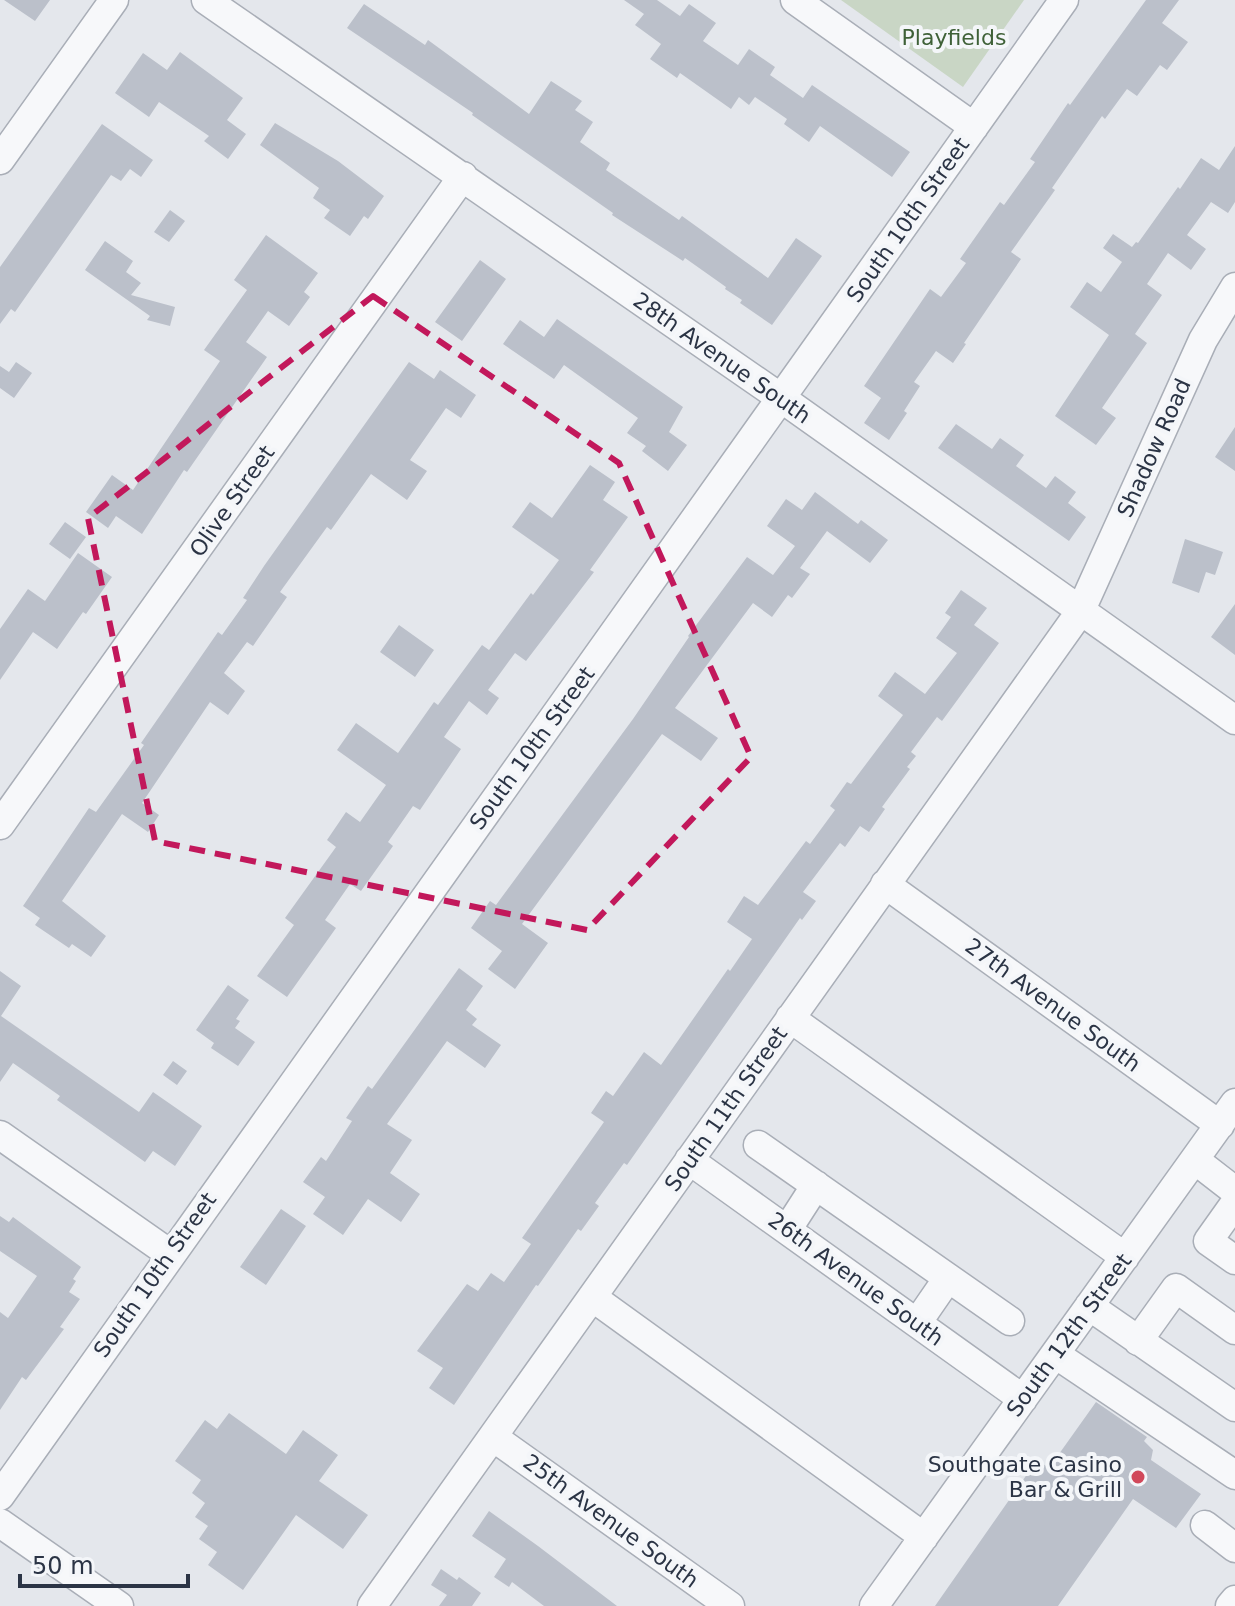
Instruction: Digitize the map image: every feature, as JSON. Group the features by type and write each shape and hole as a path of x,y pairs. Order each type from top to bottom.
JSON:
{"street":[{"path":"0,160 114,0"},
{"name":"28th Avenue South","path":"206,0 781,398 1235,720"},
{"path":"795,0 974,127"},
{"name":"South 10th Street","path":"0,1496 1064,0"},
{"name":"Olive Street","path":"0,825 463,176"},
{"name":"Shadow Road","path":"1080,612 1203,340 1231,300"},
{"name":"South 11th Street","path":"372,1606 1080,612"},
{"name":"27th Avenue South","path":"885,884 1227,1114"},
{"path":"790,1018 1125,1257"},
{"name":"South 12th Street","path":"874,1606 1227,1114"},
{"path":"0,1135 170,1254"},
{"path":"758,1145 1010,1321"},
{"name":"26th Avenue South","path":"689,1160 1023,1399"},
{"path":"1195,1160 1235,1191"},
{"path":"787,1230 816,1185"},
{"path":"1235,1203 1208,1241 1235,1260"},
{"path":"917,1323 948,1278"},
{"path":"1138,1341 1176,1288 1235,1330"},
{"path":"592,1297 924,1537"},
{"path":"1089,1306 1235,1407"},
{"path":"1055,1354 1235,1475"},
{"name":"25th Avenue South","path":"493,1437 730,1606"},
{"path":"0,1523 119,1606"},
{"path":"1205,1525 1235,1548"},
{"path":"1230,1606 1235,1600"}],"highlighted area":[{"path":"373,296 619,463 751,757 587,930 155,841 88,518"}],"green space":[{"name":"Playfields","path":"841,0 1024,0 963,87"}],"building":[{"path":"4,0 50,0 35,21"},
{"path":"624,0 657,0 680,16 689,4 716,23 703,41 738,65 749,49 775,67 770,75 803,98 812,85 910,152 892,177 820,126 809,142 784,124 787,119 755,97 749,105 739,97 731,109 680,73 677,78 650,59 661,44 635,25 644,14"},
{"path":"1146,0 1179,0 1162,23 1188,42 1167,70 1160,65 1137,96 1127,89 1105,119 1102,116 1011,252 1021,259 966,344 953,363 936,351 914,382 920,386 889,440 864,423 881,398 864,386 930,289 941,297 966,263 960,259 1000,202 1004,205 1035,162 1030,159 1068,103 1070,105"},
{"path":"364,4 425,45 428,40 529,114 551,81 582,101 575,110 593,122 580,142 610,163 606,170 679,220 682,216 768,278 796,238 822,256 772,325 685,258 683,261 612,215 473,113 347,28"},
{"path":"180,52 243,98 227,120 246,134 228,159 204,141 209,136 159,102 149,117 115,93 143,53 167,70"},
{"path":"275,123 338,161 384,196 368,219 364,216 350,236 324,218 330,210 313,198 319,188 260,145"},
{"path":"102,124 153,160 141,177 130,169 121,181 111,175 15,312 11,309 0,324 0,267"},
{"path":"1235,146 1235,202 1228,213 1211,202 1187,235 1206,249 1191,270 1168,253 1147,284 1162,295 1135,334 1147,343 1102,408 1116,418 1096,445 1055,416 1109,335 1070,307 1087,282 1101,292 1122,262 1103,248 1113,234 1132,247 1138,243 1201,158 1219,170"},
{"path":"170,210 185,221 169,242 154,232"},
{"path":"266,235 318,273 304,292 310,297 289,326 268,311 246,342 267,357 187,472 184,470 142,534 116,516 108,528 86,512 112,475 133,490 220,361 204,350 247,290 234,280"},
{"path":"105,241 133,261 126,272 141,283 131,295 175,307 170,326 147,320 150,316 85,270"},
{"path":"480,260 506,279 462,341 435,322"},
{"path":"557,319 683,407 669,432 687,445 668,471 642,451 646,446 627,433 638,418 564,365 554,379 503,344 520,320 544,337"},
{"path":"16,362 32,373 14,398 0,388 0,366 9,372"},
{"path":"409,362 434,379 440,370 476,395 461,418 446,408 410,460 427,471 407,500 371,474 331,530 327,527 280,592 287,597 253,646 247,642 224,673 245,691 228,715 210,702 142,803 159,815 148,832 122,814 62,901 106,936 91,957 72,944 69,948 35,925 40,918 23,906 89,808 96,812 218,632 222,635 247,600 243,598 264,566"},
{"path":"956,424 992,449 1000,438 1024,455 1016,466 1046,488 1055,476 1076,492 1068,503 1086,517 1069,541 938,448"},
{"path":"1235,427 1235,471 1215,457"},
{"path":"590,465 615,482 603,500 628,517 590,570 594,572 526,661 515,653 488,690 499,698 487,715 469,701 444,737 461,749 420,810 413,806 388,842 393,846 361,891 350,884 325,920 336,928 287,997 257,976 294,925 285,918 336,847 327,840 346,812 360,822 386,785 337,750 356,723 398,753 434,702 438,705 482,645 489,650 559,560 512,527 530,502 552,518"},
{"path":"815,492 858,524 861,520 888,540 870,563 827,531 800,568 810,574 792,598 788,595 772,617 753,603 675,708 718,738 701,761 662,734 522,924 548,943 515,989 488,969 502,951 471,928 490,901 496,905 747,557 773,575 795,546 767,526 786,499 802,510"},
{"path":"65,522 86,537 70,559 49,544"},
{"path":"1185,539 1223,552 1215,575 1206,572 1199,593 1172,583"},
{"path":"78,553 112,577 57,649 33,632 0,680 0,629 28,589 45,601"},
{"path":"961,590 987,608 974,625 999,643 942,721 937,717 911,752 916,756 907,767 910,769 882,807 885,809 869,832 860,826 845,847 840,843 803,892 816,901 802,920 800,918 627,1165 624,1163 595,1203 599,1206 581,1231 578,1229 536,1285 454,1405 429,1388 443,1368 417,1351 467,1284 478,1291 491,1273 504,1282 531,1244 522,1238 604,1122 591,1113 606,1091 613,1096 644,1052 661,1065 728,969 730,971 752,939 727,922 744,896 758,905 806,841 810,844 835,810 830,806 847,782 851,784 903,715 878,696 895,672 925,694 957,653 936,638 951,617 945,613"},
{"path":"1235,604 1235,655 1211,637"},
{"path":"399,625 434,650 415,677 380,652"},
{"path":"459,968 483,986 466,1010 477,1019 472,1025 501,1045 485,1068 447,1041 387,1124 412,1140 390,1173 420,1194 401,1222 368,1199 343,1235 313,1214 325,1197 303,1182 321,1157 326,1161 352,1121 346,1118 368,1086 372,1089"},
{"path":"0,971 21,986 1,1016 139,1112 153,1092 202,1126 175,1166 153,1151 145,1162 57,1100 60,1096 13,1063 0,1082"},
{"path":"228,985 249,1000 236,1019 240,1021 235,1028 255,1042 238,1066 211,1048 214,1043 196,1030"},
{"path":"173,1061 187,1071 177,1085 163,1075"},
{"path":"281,1209 306,1226 266,1285 240,1267"},
{"path":"0,1216 9,1222 13,1217 81,1267 69,1292 80,1299 60,1327 64,1329 26,1380 22,1377 0,1410 0,1312 8,1318 37,1276 0,1251"},
{"path":"1096,1402 1147,1437 1144,1441 1153,1450 1151,1460 1201,1494 1176,1528 1133,1499 1058,1606 935,1606 1037,1460 1049,1468"},
{"path":"229,1413 286,1454 303,1430 338,1455 319,1481 368,1515 343,1549 296,1515 243,1590 208,1565 217,1552 199,1539 208,1526 195,1517 205,1503 192,1493 201,1480 175,1461 205,1420 217,1429"},
{"path":"489,1511 617,1606 544,1606 512,1582 509,1587 494,1577 506,1559 472,1536"},
{"path":"441,1569 457,1580 459,1577 481,1593 472,1606 439,1606 447,1595 431,1585"}],"place":[{"name":"Southgate Casino Bar & Grill","path":"1138,1477"}]}
